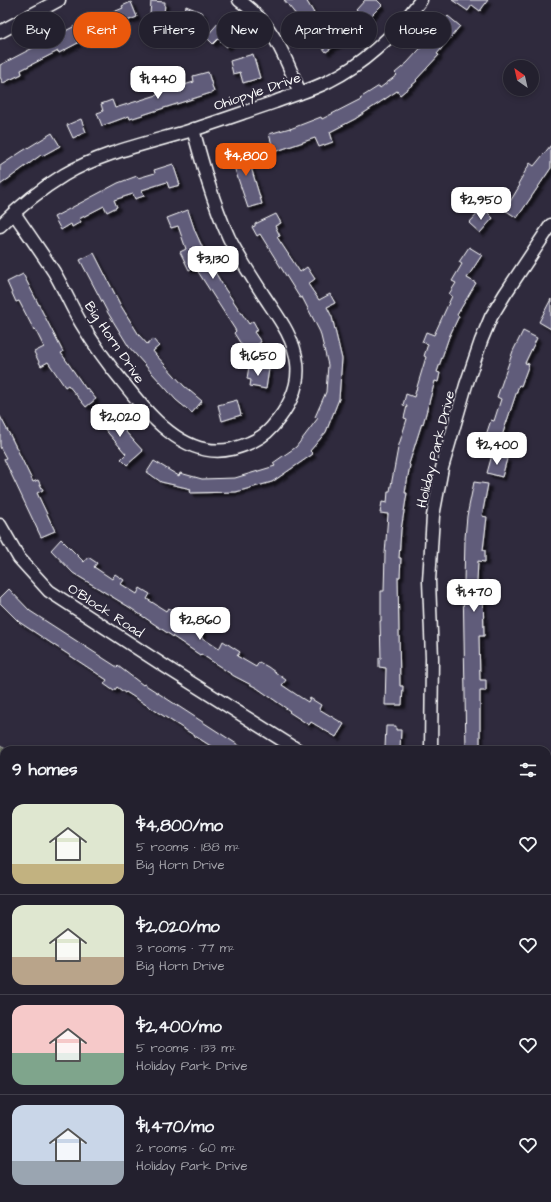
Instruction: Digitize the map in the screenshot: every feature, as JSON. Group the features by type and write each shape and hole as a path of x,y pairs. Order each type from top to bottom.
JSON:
{"street":[{"path":"0,32 59,0"},
{"path":"239,0 260,19 274,36 283,52 300,93"},
{"name":"Ohiopyle Drive","path":"0,226 48,186 82,166 130,147 193,129 300,93 329,81 353,67 383,43 421,0"},
{"name":"Big Horn Drive","path":"14,213 55,274 92,341 135,398 153,418 176,436 191,445 207,449 224,450 241,447 256,440 269,431 281,418 289,405 295,390 297,364 288,334 280,319 242,262 229,237 210,189 193,129"},
{"name":"Holiday Park Drive","path":"431,746 432,658 429,581 433,516 442,468 466,385 491,317 551,225"},
{"name":"O'Block Road","path":"0,525 19,558 49,591 292,746"}],"building":[{"path":"284,0 306,0 313,12 294,12"},
{"path":"365,0 377,0 382,5 375,12 358,12 356,10"},
{"path":"452,0 488,0 480,11 472,5 468,11"},
{"path":"151,1 165,2 164,12 150,12"},
{"path":"131,2 137,17 131,19 131,12 114,12 123,8 122,6"},
{"path":"186,6 201,12 184,12"},
{"path":"451,18 460,26 451,37"},
{"path":"217,24 217,40 213,44 209,40 209,34"},
{"path":"73,27 73,46 59,53 58,51 21,70 22,74 3,83 0,77 0,65 33,48 65,48 65,31"},
{"path":"323,48 332,48 326,52"},
{"path":"421,48 442,48 437,54 439,55 416,80 417,81 400,95 397,91 355,119 330,132 333,142 319,147 315,138 274,152 269,134 290,129 321,117 322,119 361,99 360,98 379,86 380,88 397,75 395,73 407,63"},
{"path":"253,54 260,78 243,83 240,72 233,74 230,61"},
{"path":"208,72 214,92 130,119 129,116 102,126 97,113 103,111 101,104 112,100 115,108 157,95 162,92 160,86 169,82 171,89 194,82 193,76"},
{"path":"81,119 86,132 73,138 67,125"},
{"path":"52,133 60,146 42,156 41,155 0,185 0,166"},
{"path":"551,145 551,168 517,218 505,210 520,185 518,184 530,163 534,166"},
{"path":"245,147 262,204 248,208 229,152"},
{"path":"173,164 180,185 169,188 167,182 142,190 144,196 135,199 133,194 114,200 117,207 107,212 104,206 79,219 81,222 72,227 71,224 61,230 54,217 118,183 137,176 138,178 155,173 154,170"},
{"path":"483,208 493,218 480,233 469,223"},
{"path":"188,210 195,231 214,273 215,272 249,324 253,321 258,330 254,332 261,342 246,352 234,333 236,331 195,267 189,270 180,252 186,249 178,226 171,228 167,218"},
{"path":"276,214 281,223 275,226 280,236 277,237 300,272 307,267 315,279 308,284 319,300 330,294 335,303 327,307 332,317 342,359 339,399 326,432 310,451 313,454 272,482 236,492 190,493 191,489 161,482 147,472 154,461 179,476 180,473 202,479 235,478 275,466 273,463 296,447 318,418 315,417 326,392 328,365 320,332 302,297 300,298 260,234 257,236 252,227 255,226 255,224"},
{"path":"469,247 482,255 467,278 476,283 457,315 459,316 449,337 437,372 440,373 438,382 435,381 423,424 422,423 409,464 405,493 407,493 401,530 399,558 401,558 400,577 398,577 400,686 403,686 402,705 385,705 386,668 379,667 379,658 381,658 381,591 384,591 388,514 380,513 382,502 387,503 388,491 390,491 398,448 407,419 404,418 407,406 403,405 406,394 414,397 426,357 424,356 428,344 422,342 426,332 434,335 452,296 449,294 456,283 452,281 462,264 459,262"},
{"path":"94,253 121,306 139,335 147,344 153,339 159,346 153,351 156,355 184,386 202,401 192,413 176,400 129,347 108,313 80,260"},
{"path":"23,274 63,352 61,353 86,389 87,388 96,399 86,407 68,385 65,387 48,362 41,366 34,352 44,347 19,301 16,302 7,282"},
{"path":"551,299 551,329 539,322"},
{"path":"523,331 537,338 525,363 529,364 521,386 519,385 499,445 484,441 491,420 494,421 501,399 497,397 513,351"},
{"path":"249,366 269,369 266,389 250,386 251,380 247,379"},
{"path":"237,400 241,415 222,421 218,405"},
{"path":"107,411 143,451 127,465 121,459 126,454 97,420"},
{"path":"0,416 33,482 38,480 43,490 37,493 55,531 41,537 4,459 6,458 0,447"},
{"path":"492,455 507,459 502,477 487,473"},
{"path":"474,482 488,484 482,516 487,517 483,550 485,550 485,562 478,561 477,582 488,581 489,592 483,592 484,636 479,636 480,680 486,680 486,691 480,691 480,746 466,746 463,582 467,516"},
{"path":"61,539 84,562 88,557 97,563 94,567 112,579 115,574 124,580 121,584 137,594 140,588 150,594 147,599 166,611 168,608 204,632 201,637 219,649 223,641 240,652 237,656 256,667 259,662 268,667 286,680 282,685 308,702 310,698 321,705 319,709 344,724 336,737 311,722 309,725 257,688 234,676 201,654 200,655 129,607 73,573 51,550"},
{"path":"9,589 30,611 117,667 118,666 143,685 144,684 240,746 211,746 126,692 125,693 117,687 114,691 104,684 107,680 19,622 0,603 0,598"},
{"path":"386,726 396,726 396,730 401,730 400,746 385,746"}]}
